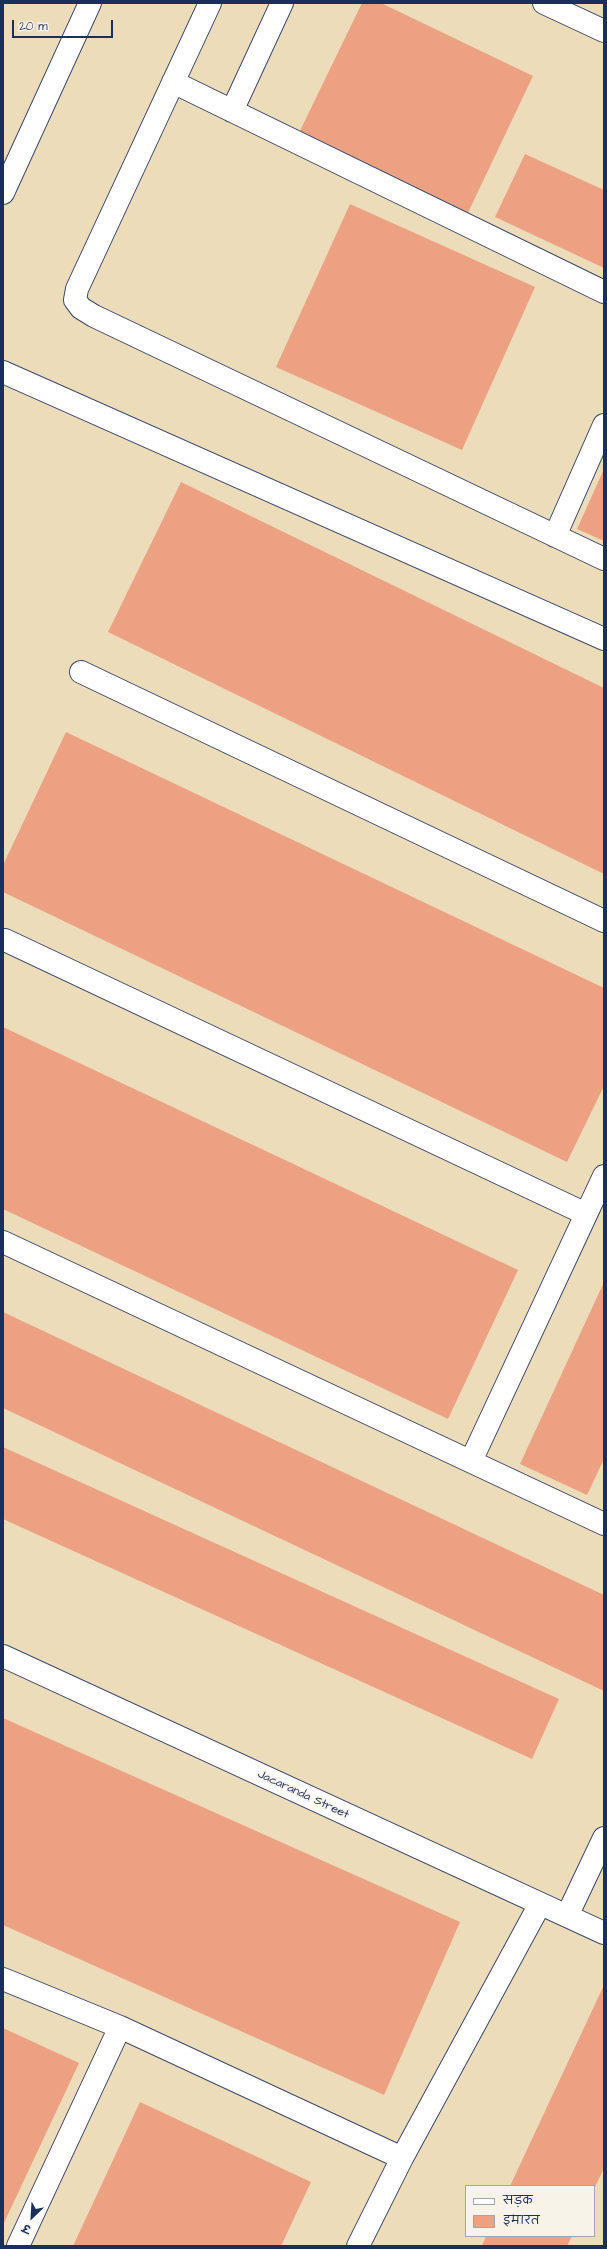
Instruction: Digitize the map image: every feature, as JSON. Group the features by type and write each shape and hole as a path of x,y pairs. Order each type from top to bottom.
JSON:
{"street":[{"path":"3,192 90,3"},
{"path":"210,3 76,289 75,300 81,308 94,316 604,559"},
{"path":"232,110 282,3"},
{"path":"544,3 604,31"},
{"path":"173,82 604,292"},
{"path":"3,372 604,639"},
{"path":"556,536 604,424"},
{"path":"81,672 604,922"},
{"path":"5,940 586,1214"},
{"path":"471,1461 604,1176"},
{"path":"3,1242 604,1524"},
{"name":"Jacaranda Street","path":"3,1656 604,1933"},
{"path":"567,1916 604,1838"},
{"path":"358,2246 402,2158 540,1904"},
{"path":"3,1979 120,2027 402,2158"},
{"path":"18,2246 120,2027"}],"building":[{"path":"362,3 381,3 533,76 465,219 296,139"},
{"path":"525,154 604,190 604,268 495,217"},
{"path":"350,204 535,287 462,450 276,367"},
{"path":"604,469 604,541 577,529"},
{"path":"181,482 604,688 604,874 108,632"},
{"path":"66,732 604,988 604,1086 567,1162 3,892 3,865"},
{"path":"3,1027 518,1270 448,1419 3,1209"},
{"path":"604,1282 604,1459 587,1495 520,1464"},
{"path":"3,1312 604,1595 604,1691 3,1408"},
{"path":"3,1447 559,1699 532,1759 3,1519"},
{"path":"3,1718 460,1922 384,2095 3,1925"},
{"path":"604,1985 604,2168 595,2187 595,2185 510,2185"},
{"path":"3,2028 79,2063 3,2225"},
{"path":"140,2102 311,2182 281,2246 73,2246"},
{"path":"486,2237 572,2237 567,2246 482,2246"}]}
